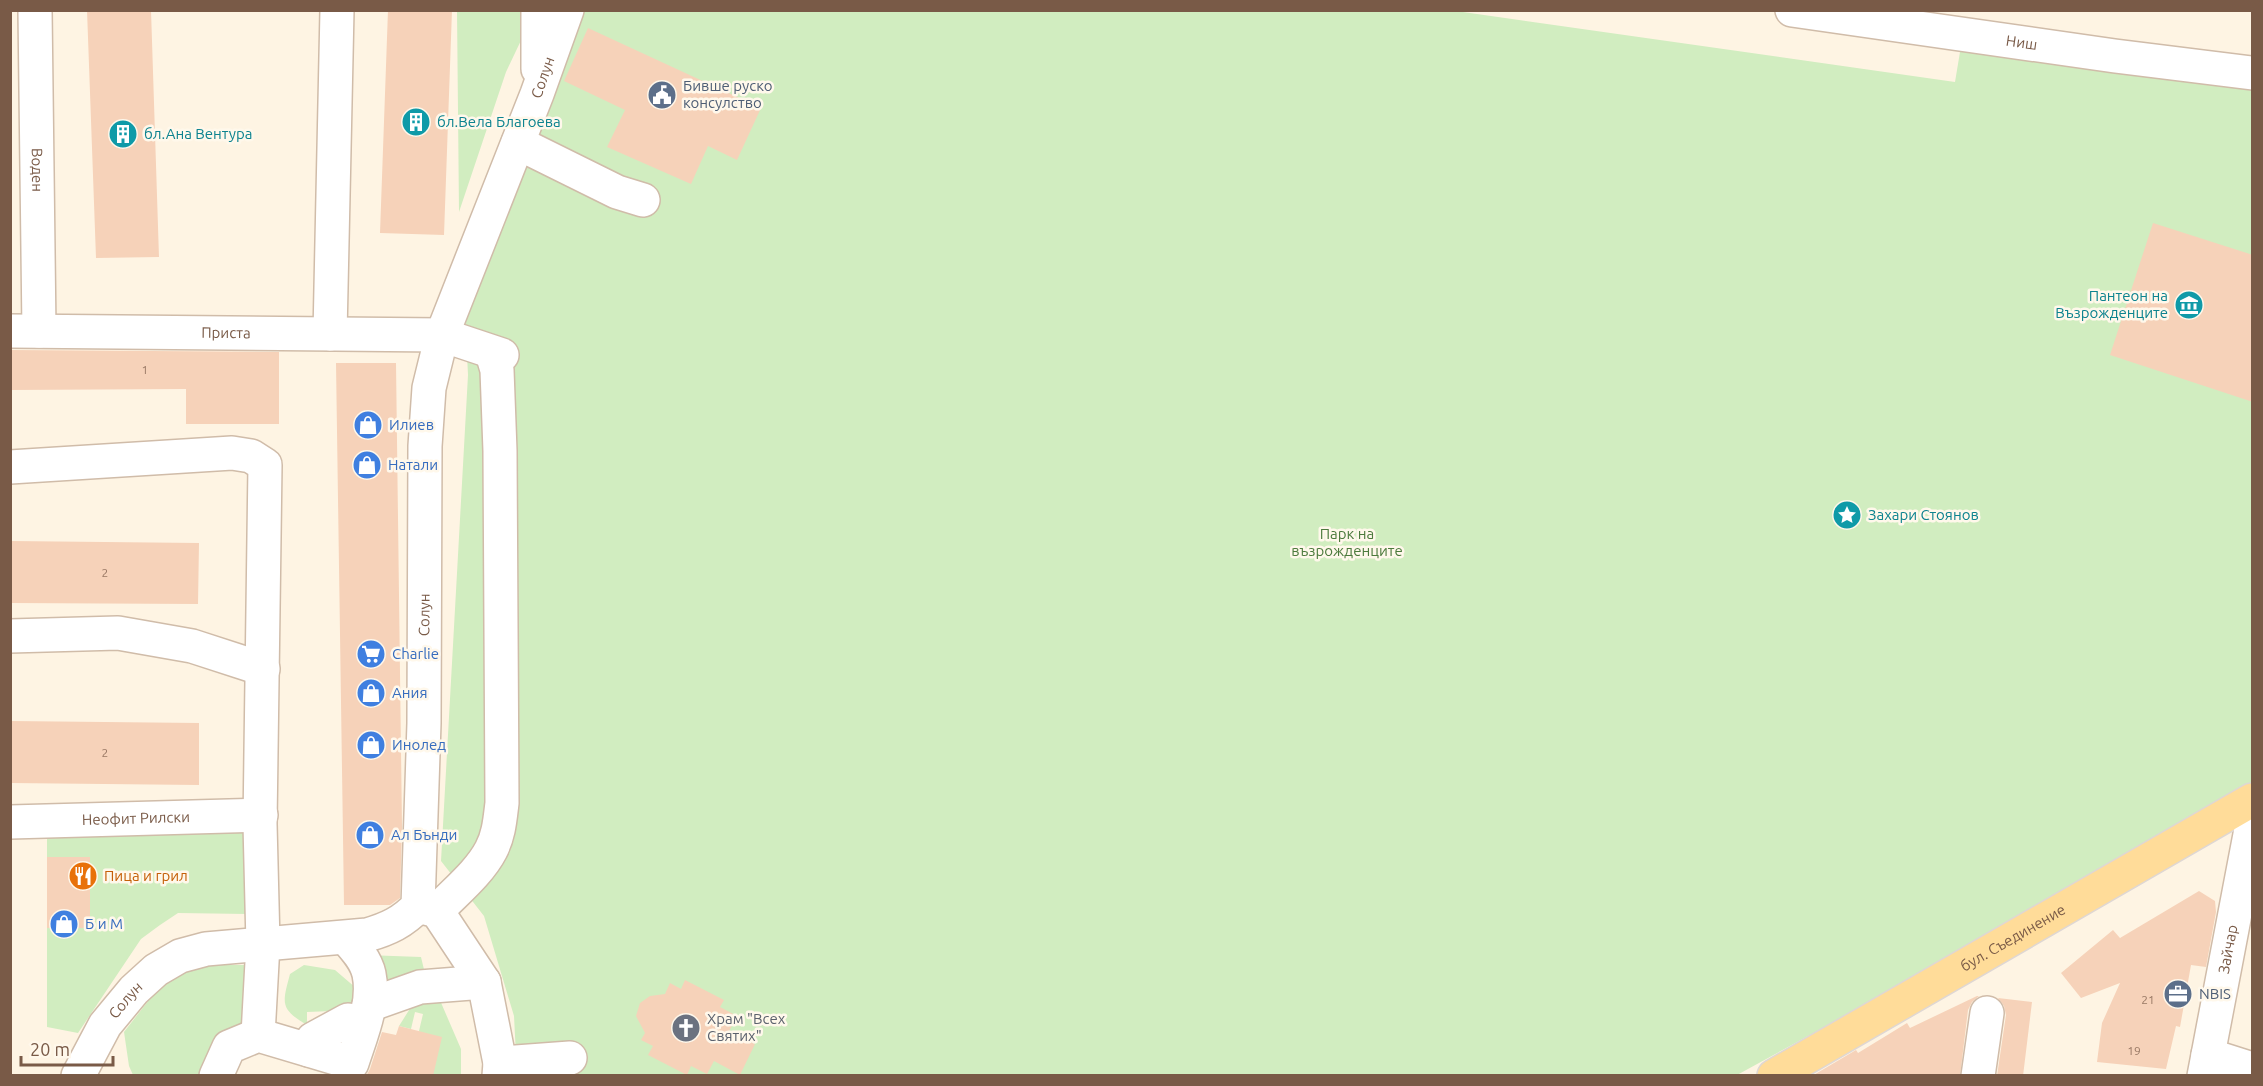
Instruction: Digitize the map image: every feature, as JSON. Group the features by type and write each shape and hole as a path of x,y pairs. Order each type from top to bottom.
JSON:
{"main road":[{"name":"бул. Съединение","path":"1774,1076 2253,800"}],"street":[{"name":"Воден","path":"25,331 35,10"},
{"path":"330,334 337,10"},
{"path":"537,94 538,10"},
{"name":"Солун","path":"78,1076 105,1025 134,990 156,970 180,956 206,949 367,935 390,928 427,909 424,723 425,446 429,388 442,335 537,94 567,10"},
{"name":"Ниш","path":"1792,10 2115,56 2253,73"},
{"path":"518,143 617,192 643,200"},
{"name":"Приста","path":"25,331 442,335 497,354 500,451 502,803 498,831 491,850 475,871 427,909"},
{"path":"10,467 232,453 251,456 266,465 261,815 263,944 258,1035"},
{"path":"10,636 118,633 192,646 263,669"},
{"name":"Неофит Рилски","path":"10,822 261,815"},
{"name":"Зайчар","path":"2206,1065 2248,868 2253,824"},
{"path":"427,909 484,982 500,1069 570,1058"},
{"path":"346,938 361,955 369,974 367,1014"},
{"path":"216,1076 229,1047 258,1035 309,1050 313,1039 420,987 484,982"},
{"path":"1978,1076 1988,1012"},
{"path":"2206,1065 2253,1069"}],"green space":[{"name":"Парк на възрожденците","path":"1449,10 1955,82 1962,40 2252,89 2252,793 1737,1075 517,1075 514,1016 484,916 441,861 468,375 465,313 580,11"},
{"path":"457,11 535,11 506,72 459,212"},
{"path":"47,828 247,830 247,914 178,913 141,939 78,1033 47,1027 47,928 90,928 90,857 47,857"},
{"path":"366,955 421,957 426,978 383,992"},
{"path":"194,965 248,965 248,1034 208,1075 133,1075 129,1066 124,1032 163,982"},
{"path":"304,965 335,970 356,988 358,1010 307,1012 307,1025 292,1014 285,1005 287,984 290,974"},
{"path":"439,998 461,1049 461,1075 433,1075 419,1031 423,1014 415,1012 411,1029 399,1026 411,1007"}],"building":[{"name":"бл.Ана Вентура","path":"87,10 151,10 159,257 96,258"},
{"name":"бл.Вела Благоева","path":"388,10 452,10 444,235 380,233"},
{"name":"Бивше руско консулство","path":"588,28 761,108 737,160 708,146 691,184 607,147 625,110 564,81"},
{"name":"Пантеон на Възрожденците","path":"2153,223 2253,255 2253,402 2110,355"},
{"path":"10,350 279,352 279,424 186,424 186,389 10,390"},
{"path":"336,363 396,363 402,827 400,898 390,905 344,905"},
{"path":"10,541 199,543 198,604 10,603"},
{"path":"10,721 199,723 199,785 10,783"},
{"path":"47,857 90,857 90,928 47,928"},
{"path":"2199,891 2215,901 2216,912 2206,967 2191,965 2180,1027 2176,1026 2166,1069 2097,1062 2102,1023 2120,983 2081,998 2061,973 2113,930 2120,938"},
{"name":"Храм \"Всех Святих\"","path":"685,980 724,1000 720,1007 737,1016 729,1031 755,1044 740,1075 714,1061 707,1074 691,1066 687,1075 648,1055 653,1046 641,1040 645,1033 636,1016 640,1003 650,996 665,994 670,983 681,989"},
{"path":"1979,996 1968,1010 1960,1076 1812,1076 1856,1050 1858,1053 1907,1023 1910,1028"},
{"path":"1998,998 2032,1002 2023,1076 1997,1076 2006,1015 2004,1006"},
{"path":"399,1026 442,1037 433,1076 366,1076 382,1032 396,1035"}],"place":[{"name":"Бивше руско консулство","path":"662,95"},
{"name":"бл.Вела Благоева","path":"416,122"},
{"name":"бл.Ана Вентура","path":"123,134"},
{"name":"Пантеон на Възрожденците","path":"2189,305"},
{"name":"Илиев","path":"368,425"},
{"name":"Натали","path":"367,465"},
{"name":"Захари Стоянов","path":"1847,515"},
{"name":"Charlie","path":"371,654"},
{"name":"Ания","path":"371,693"},
{"name":"Инолед","path":"371,745"},
{"name":"Ал Бънди","path":"370,835"},
{"name":"Пица и грил","path":"83,876"},
{"name":"Б и М","path":"64,924"},
{"name":"NBIS","path":"2178,994"},
{"name":"Храм \"Всех Святих\"","path":"686,1028"}]}
